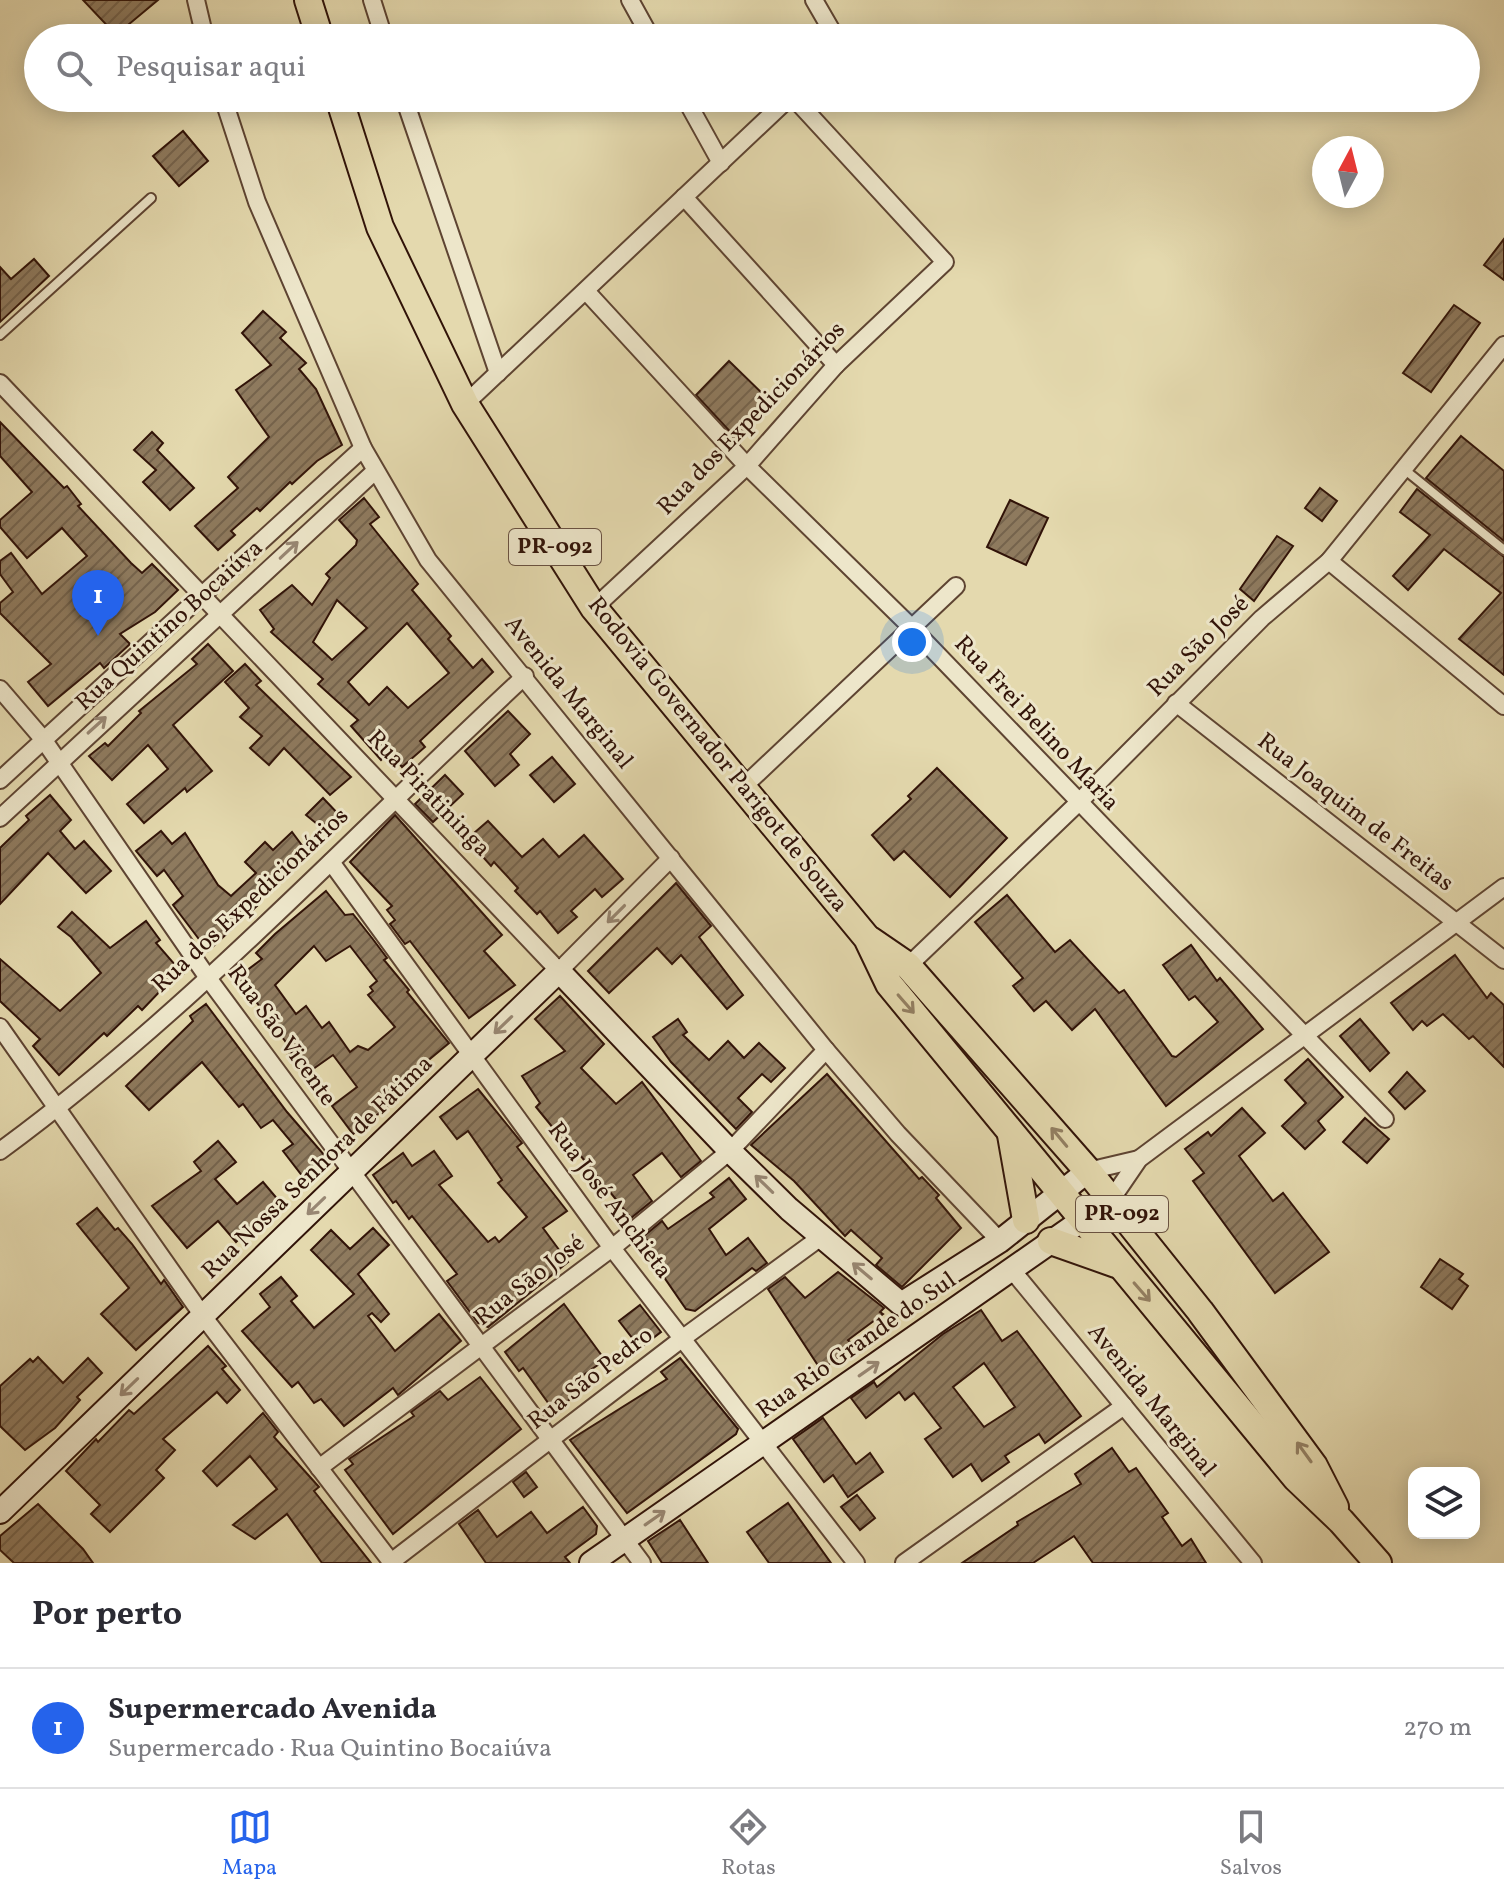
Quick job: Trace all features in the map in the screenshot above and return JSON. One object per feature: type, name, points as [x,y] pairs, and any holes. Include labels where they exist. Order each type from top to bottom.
[{"type":"main road","points":[[308,0],[316,24]]},
{"type":"main road","name":"Rodovia Governador Parigot de Souza","points":[[343,112],[380,227],[465,404],[594,608],[867,938],[889,984],[1011,1135],[1296,1478],[1341,1521],[1378,1563]]},
{"type":"main road","name":"Rodovia Governador Parigot de Souza","points":[[867,938],[908,966],[1088,1171],[1200,1311],[1305,1454],[1341,1521]]},
{"type":"main road","points":[[1011,1135],[1026,1220]]},
{"type":"main road","points":[[1051,1241],[1120,1266]]},
{"type":"street","points":[[196,0],[202,24]]},
{"type":"street","points":[[372,0],[380,24]]},
{"type":"street","points":[[630,0],[643,24]]},
{"type":"street","points":[[814,0],[828,24]]},
{"type":"street","name":"Avenida Marginal","points":[[228,112],[257,202],[363,448],[374,472],[428,560],[826,1050],[898,1134],[1000,1241]]},
{"type":"street","points":[[409,112],[498,373]]},
{"type":"street","points":[[693,112],[721,163]]},
{"type":"street","points":[[465,404],[777,112]]},
{"type":"street","name":"Rua dos Expedicionários","points":[[594,608],[747,466],[836,365],[945,262],[805,112]]},
{"type":"street","points":[[684,197],[836,365]]},
{"type":"street","name":"Rua Frei Belino Maria","points":[[586,291],[747,466],[911,627],[1077,804],[1385,1119]]},
{"type":"street","name":"Rua São José","points":[[908,966],[1077,804],[1262,618],[1329,561],[1504,345]]},
{"type":"street","name":"Rua Piratininga","points":[[0,383],[730,1151],[821,1237],[901,1304],[1000,1241]]},
{"type":"street","name":"Rua Quintino Bocaiúva","points":[[0,780],[363,448]]},
{"type":"street","name":"Rua Quintino Bocaiúva","points":[[0,818],[374,472]]},
{"type":"street","points":[[1329,561],[1504,706]]},
{"type":"street","points":[[741,789],[956,586]]},
{"type":"street","name":"Rua dos Expedicionários","points":[[0,1151],[58,1108],[208,978],[331,862],[394,797],[525,676]]},
{"type":"street","name":"Rua São Vicente","points":[[0,689],[43,739],[208,978],[642,1563]]},
{"type":"street","name":"Rua Joaquim de Freitas","points":[[1176,703],[1504,960]]},
{"type":"street","name":"Rua Nossa Senhora de Fátima","points":[[0,1512],[559,971],[671,858]]},
{"type":"street","name":"Rua José Anchieta","points":[[331,862],[612,1248],[856,1563]]},
{"type":"street","name":"Rua Rio Grande do Sul","points":[[591,1563],[1111,1200],[1139,1159],[1504,887]]},
{"type":"street","points":[[0,1027],[203,1316],[391,1562]]},
{"type":"street","name":"Rua São José","points":[[319,1468],[612,1248],[730,1151],[826,1050]]},
{"type":"street","name":"Rua Rio Grande do Sul","points":[[1088,1171],[1139,1159]]},
{"type":"street","points":[[1000,1241],[1088,1171]]},
{"type":"street","name":"Rua São Pedro","points":[[391,1562],[683,1338],[821,1237]]},
{"type":"street","name":"Avenida Marginal","points":[[1012,1270],[1253,1563]]},
{"type":"street","points":[[904,1563],[1124,1406]]},
{"type":"lane","points":[[0,335],[151,198]]},
{"type":"lane","points":[[1405,470],[1504,550]]},
{"type":"building","points":[[83,0],[158,0],[129,24],[106,24]]},
{"type":"building","points":[[183,131],[208,161],[179,186],[153,156]]},
{"type":"building","points":[[1504,239],[1504,280],[1484,265]]},
{"type":"building","points":[[34,259],[49,276],[0,322],[0,267],[11,279]]},
{"type":"building","points":[[1454,305],[1480,323],[1431,392],[1403,373]]},
{"type":"building","points":[[263,311],[286,332],[280,338],[306,363],[299,369],[316,389],[342,445],[317,461],[292,484],[290,482],[260,511],[257,508],[231,531],[235,535],[218,550],[195,526],[238,488],[228,477],[269,437],[236,390],[271,365],[242,333]]},
{"type":"building","points":[[729,361],[771,402],[736,438],[696,395]]},
{"type":"building","points":[[0,422],[64,488],[67,486],[81,504],[78,506],[131,563],[142,573],[152,564],[178,590],[155,612],[120,634],[130,644],[104,668],[100,663],[48,706],[28,682],[51,664],[0,613],[0,603],[13,592],[0,574],[0,561],[11,553],[42,594],[87,556],[62,528],[27,558],[0,527],[0,520],[32,492],[0,456]]},
{"type":"building","points":[[152,432],[163,443],[157,450],[194,488],[170,510],[143,482],[156,470],[134,450]]},
{"type":"building","points":[[1461,436],[1504,471],[1504,541],[1426,478]]},
{"type":"building","points":[[1320,488],[1337,501],[1322,521],[1305,508]]},
{"type":"building","points":[[1417,489],[1504,557],[1504,675],[1459,639],[1501,593],[1444,549],[1408,590],[1393,576],[1430,535],[1400,512]]},
{"type":"building","points":[[364,498],[379,517],[370,524],[418,584],[412,590],[451,636],[448,639],[473,668],[482,659],[493,672],[420,741],[425,747],[402,767],[389,752],[381,760],[351,726],[358,720],[318,684],[323,679],[271,632],[274,629],[260,610],[292,585],[312,605],[330,578],[326,574],[356,545],[357,540],[339,520]],"holes":[[[337,600],[367,628],[332,660],[313,642]],[[407,623],[449,673],[408,708],[387,687],[369,705],[348,682]]]},
{"type":"building","points":[[1010,500],[1048,518],[1026,565],[987,547]]},
{"type":"building","points":[[1277,536],[1293,546],[1254,601],[1240,589]]},
{"type":"building","points":[[208,644],[233,671],[173,725],[212,771],[187,792],[185,788],[144,823],[127,804],[168,769],[148,745],[112,780],[89,756],[105,743],[108,746],[141,713],[139,711],[197,664],[192,659]]},
{"type":"building","points":[[245,664],[261,681],[256,685],[351,777],[330,795],[284,748],[269,765],[250,748],[262,736],[240,717],[249,708],[225,682]]},
{"type":"building","points":[[508,711],[530,734],[510,754],[519,765],[495,786],[465,751]]},
{"type":"building","points":[[552,757],[575,784],[554,802],[530,775]]},
{"type":"building","points":[[937,768],[1007,838],[950,897],[904,851],[894,860],[872,835],[911,799],[908,796]]},
{"type":"building","points":[[445,775],[463,794],[433,822],[415,804]]},
{"type":"building","points":[[50,795],[71,820],[60,831],[75,849],[84,841],[111,871],[86,893],[48,853],[0,904],[0,848],[29,820],[26,816]]},
{"type":"building","points":[[323,798],[343,819],[328,833],[306,815]]},
{"type":"building","points":[[395,815],[502,935],[484,951],[515,985],[469,1018],[410,941],[405,944],[390,924],[395,920],[387,910],[392,906],[350,862]]},
{"type":"building","points":[[488,821],[522,857],[543,839],[559,857],[584,835],[623,879],[602,897],[595,889],[571,911],[577,917],[558,933],[540,911],[537,914],[515,891],[518,888],[494,862],[491,866],[467,839]]},
{"type":"building","points":[[161,831],[172,844],[185,833],[218,885],[231,896],[256,873],[245,862],[265,842],[273,850],[292,832],[309,855],[295,869],[290,864],[253,902],[257,906],[208,951],[173,905],[183,896],[164,870],[157,876],[136,851]]},
{"type":"building","points":[[676,883],[711,926],[699,937],[743,995],[727,1009],[681,955],[672,964],[657,948],[609,993],[588,971]]},
{"type":"building","points":[[326,891],[345,915],[353,914],[387,958],[384,960],[409,990],[407,992],[449,1043],[395,1088],[401,1096],[353,1134],[332,1106],[357,1087],[333,1055],[303,1076],[288,1055],[293,1052],[238,977],[262,959],[256,953]],"holes":[[[314,946],[326,961],[350,946],[377,981],[370,987],[373,991],[368,995],[395,1027],[368,1050],[358,1046],[350,1052],[329,1022],[322,1028],[306,1006],[296,1014],[275,985]]]},
{"type":"building","points":[[1007,895],[1055,952],[1070,940],[1119,993],[1124,990],[1172,1056],[1176,1057],[1218,1022],[1195,996],[1189,1000],[1163,965],[1191,945],[1217,981],[1220,978],[1263,1029],[1166,1106],[1095,1009],[1072,1030],[1046,1001],[1034,1011],[1013,986],[1023,978],[975,922]]},
{"type":"building","points":[[72,912],[110,948],[146,921],[160,940],[156,943],[183,974],[163,988],[142,1010],[138,1006],[107,1036],[104,1033],[59,1075],[33,1046],[40,1039],[0,1001],[0,959],[60,1011],[101,973],[71,937],[58,927]]},
{"type":"building","points":[[1455,955],[1487,998],[1491,993],[1504,1005],[1504,1067],[1473,1036],[1469,1039],[1443,1014],[1427,1026],[1422,1021],[1413,1030],[1391,1003]]},
{"type":"building","points":[[560,996],[604,1044],[581,1068],[616,1104],[642,1082],[701,1161],[681,1177],[662,1153],[633,1175],[652,1201],[631,1218],[580,1155],[575,1159],[556,1135],[536,1107],[540,1103],[522,1076],[565,1051],[535,1019]]},
{"type":"building","points":[[206,1004],[287,1112],[332,1164],[307,1182],[283,1151],[293,1144],[273,1120],[261,1128],[243,1104],[239,1107],[202,1062],[149,1110],[126,1086],[193,1021],[190,1016]]},
{"type":"building","points":[[678,1019],[687,1032],[683,1035],[709,1060],[728,1041],[744,1058],[759,1043],[785,1068],[771,1082],[762,1074],[738,1098],[752,1112],[736,1129],[671,1062],[653,1037]]},
{"type":"building","points":[[1360,1019],[1389,1053],[1370,1071],[1340,1036]]},
{"type":"building","points":[[1308,1059],[1343,1097],[1318,1121],[1325,1130],[1305,1149],[1282,1126],[1306,1103],[1285,1080]]},
{"type":"building","points":[[1407,1072],[1425,1091],[1405,1109],[1389,1092]]},
{"type":"building","points":[[827,1074],[919,1179],[922,1177],[939,1195],[936,1198],[961,1228],[902,1287],[876,1265],[882,1258],[851,1230],[845,1236],[794,1181],[751,1145]]},
{"type":"building","points":[[478,1089],[522,1143],[517,1147],[567,1211],[543,1228],[568,1262],[488,1327],[478,1323],[447,1281],[457,1274],[412,1216],[409,1219],[396,1201],[393,1203],[373,1175],[403,1153],[412,1166],[434,1151],[452,1176],[439,1185],[488,1242],[495,1237],[499,1242],[527,1217],[498,1183],[502,1180],[468,1131],[457,1139],[440,1117]]},
{"type":"building","points":[[1242,1108],[1265,1133],[1239,1156],[1273,1201],[1283,1193],[1329,1252],[1275,1293],[1193,1181],[1204,1173],[1185,1149],[1208,1132],[1211,1136]]},
{"type":"building","points":[[1365,1118],[1389,1139],[1367,1163],[1343,1142]]},
{"type":"building","points":[[218,1141],[236,1162],[215,1179],[237,1204],[263,1182],[279,1201],[236,1242],[218,1221],[187,1248],[152,1206],[201,1171],[194,1162]]},
{"type":"building","points":[[729,1178],[746,1199],[709,1229],[726,1255],[748,1238],[767,1263],[756,1271],[752,1268],[695,1311],[686,1309],[641,1244],[647,1240],[644,1236],[662,1221],[668,1229],[714,1197],[710,1193]]},
{"type":"building","points":[[97,1208],[115,1230],[118,1228],[132,1244],[161,1284],[164,1280],[183,1307],[136,1350],[101,1314],[129,1288],[77,1224]]},
{"type":"building","points":[[373,1228],[389,1245],[358,1274],[389,1314],[381,1322],[372,1313],[368,1316],[395,1351],[439,1314],[461,1341],[398,1395],[393,1388],[344,1426],[321,1399],[314,1403],[298,1382],[292,1387],[242,1331],[270,1307],[260,1294],[281,1277],[297,1296],[291,1301],[314,1328],[354,1294],[311,1250],[331,1230],[350,1249]]},
{"type":"building","points":[[1440,1259],[1463,1274],[1459,1279],[1468,1286],[1452,1309],[1421,1287]]},
{"type":"building","points":[[838,1272],[884,1308],[880,1312],[883,1314],[848,1340],[854,1346],[821,1370],[768,1289],[785,1277],[805,1298]]},
{"type":"building","points":[[564,1304],[605,1360],[569,1385],[576,1395],[554,1411],[523,1368],[519,1371],[505,1352]]},
{"type":"building","points":[[640,1305],[661,1332],[640,1348],[619,1321]]},
{"type":"building","points":[[981,1310],[1002,1341],[1017,1331],[1081,1416],[1045,1443],[1039,1434],[1005,1456],[1009,1462],[982,1481],[971,1464],[953,1477],[925,1439],[941,1428],[914,1393],[905,1400],[899,1392],[866,1418],[851,1398],[874,1382],[877,1387],[943,1334]],"holes":[[[984,1363],[1015,1407],[984,1427],[953,1387]]]},
{"type":"building","points":[[208,1346],[226,1366],[222,1369],[240,1390],[227,1403],[217,1392],[163,1439],[175,1450],[156,1470],[164,1478],[110,1532],[91,1514],[100,1505],[66,1471],[96,1439],[98,1442],[129,1410],[134,1414]]},
{"type":"building","points":[[38,1357],[63,1383],[88,1358],[102,1373],[77,1397],[80,1400],[55,1428],[25,1450],[0,1426],[0,1386],[30,1359],[33,1362]]},
{"type":"building","points":[[680,1358],[738,1429],[736,1434],[627,1513],[570,1440],[667,1379],[661,1372]]},
{"type":"building","points":[[480,1377],[521,1429],[393,1534],[345,1470],[353,1464],[349,1459],[414,1416],[411,1412],[440,1391],[448,1400]]},
{"type":"building","points":[[263,1413],[278,1432],[274,1437],[319,1487],[314,1491],[371,1563],[322,1563],[287,1514],[255,1539],[233,1525],[277,1489],[250,1456],[217,1486],[203,1471]]},
{"type":"building","points":[[823,1418],[856,1464],[870,1453],[883,1472],[848,1497],[833,1475],[824,1482],[793,1439]]},
{"type":"building","points":[[1112,1448],[1129,1472],[1136,1468],[1168,1513],[1162,1517],[1182,1546],[1191,1539],[1206,1563],[1093,1563],[1074,1536],[1033,1563],[962,1563],[1018,1525],[1017,1522],[1081,1484],[1075,1474]]},
{"type":"building","points":[[526,1472],[537,1487],[524,1497],[513,1482]]},
{"type":"building","points":[[857,1495],[875,1518],[860,1530],[841,1507]]},
{"type":"building","points":[[788,1503],[831,1563],[769,1563],[747,1532]]},
{"type":"building","points":[[38,1504],[93,1563],[14,1563],[0,1550],[0,1536]]},
{"type":"building","points":[[583,1507],[597,1526],[596,1534],[565,1557],[570,1563],[486,1563],[459,1524],[478,1510],[497,1537],[531,1512],[547,1533]]},
{"type":"building","points":[[680,1520],[708,1563],[662,1563],[648,1541]]},
{"type":"place","name":"Supermercado Avenida","points":[[98,636]]}]
